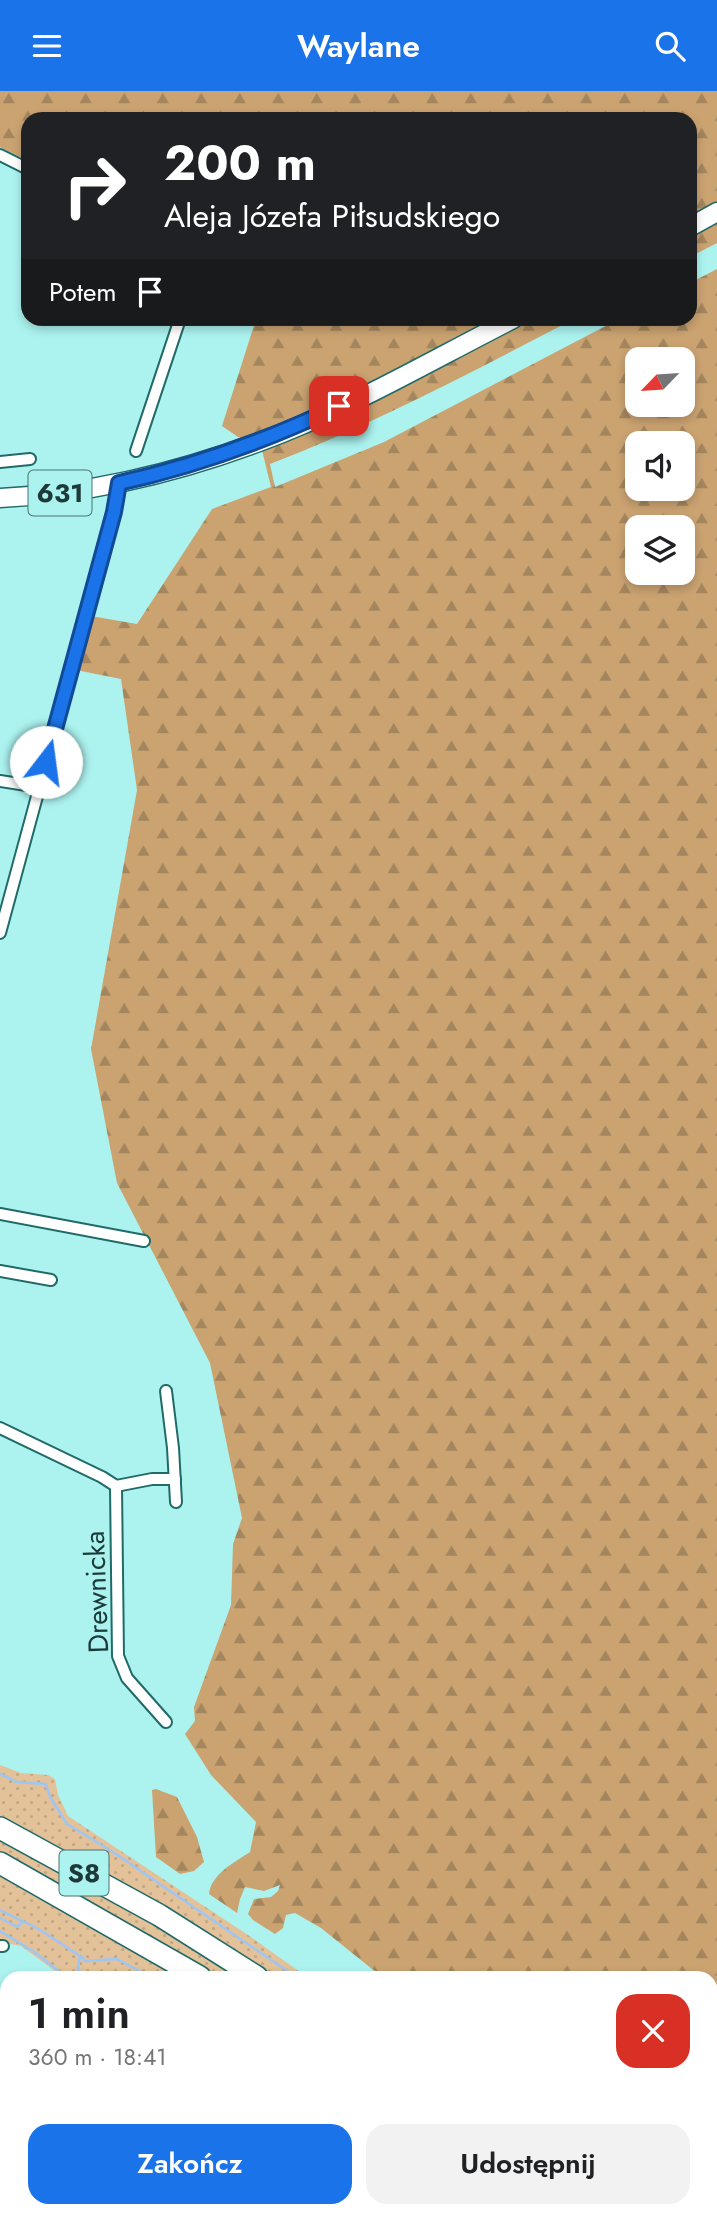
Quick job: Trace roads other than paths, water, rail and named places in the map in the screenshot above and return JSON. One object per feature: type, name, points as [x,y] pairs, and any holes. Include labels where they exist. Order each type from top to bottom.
[{"type":"highway","name":"S8","points":[[0,1828],[159,1915],[248,1971]]},
{"type":"highway","name":"S8","points":[[0,1863],[189,1971]]},
{"type":"main road","points":[[697,223],[717,212]]},
{"type":"main road","name":"631","points":[[0,498],[119,483],[189,466],[270,438],[359,397],[499,326]]},
{"type":"street","points":[[0,155],[21,166]]},
{"type":"street","points":[[136,451],[178,326]]},
{"type":"street","points":[[0,462],[30,460]]},
{"type":"street","points":[[0,933],[114,512],[119,483]]},
{"type":"street","points":[[0,781],[38,787]]},
{"type":"street","points":[[0,1214],[144,1241]]},
{"type":"street","points":[[0,1271],[51,1280]]},
{"type":"street","points":[[166,1391],[176,1502]]},
{"type":"street","points":[[0,1428],[116,1486],[152,1479],[174,1479]]},
{"type":"street","name":"Drewnicka","points":[[116,1486],[118,1656],[133,1686],[166,1722]]},
{"type":"waterway","points":[[0,1774],[17,1782],[46,1784],[50,1797],[67,1824],[113,1852],[287,1971]]},
{"type":"waterway","points":[[0,1910],[37,1928],[80,1956],[80,1971]]},
{"type":"waterway","points":[[0,1918],[18,1927],[22,1921]]},
{"type":"waterway","points":[[0,1931],[36,1953],[58,1971]]},
{"type":"waterway","points":[[81,1956],[85,1961],[117,1959],[140,1971]]}]
